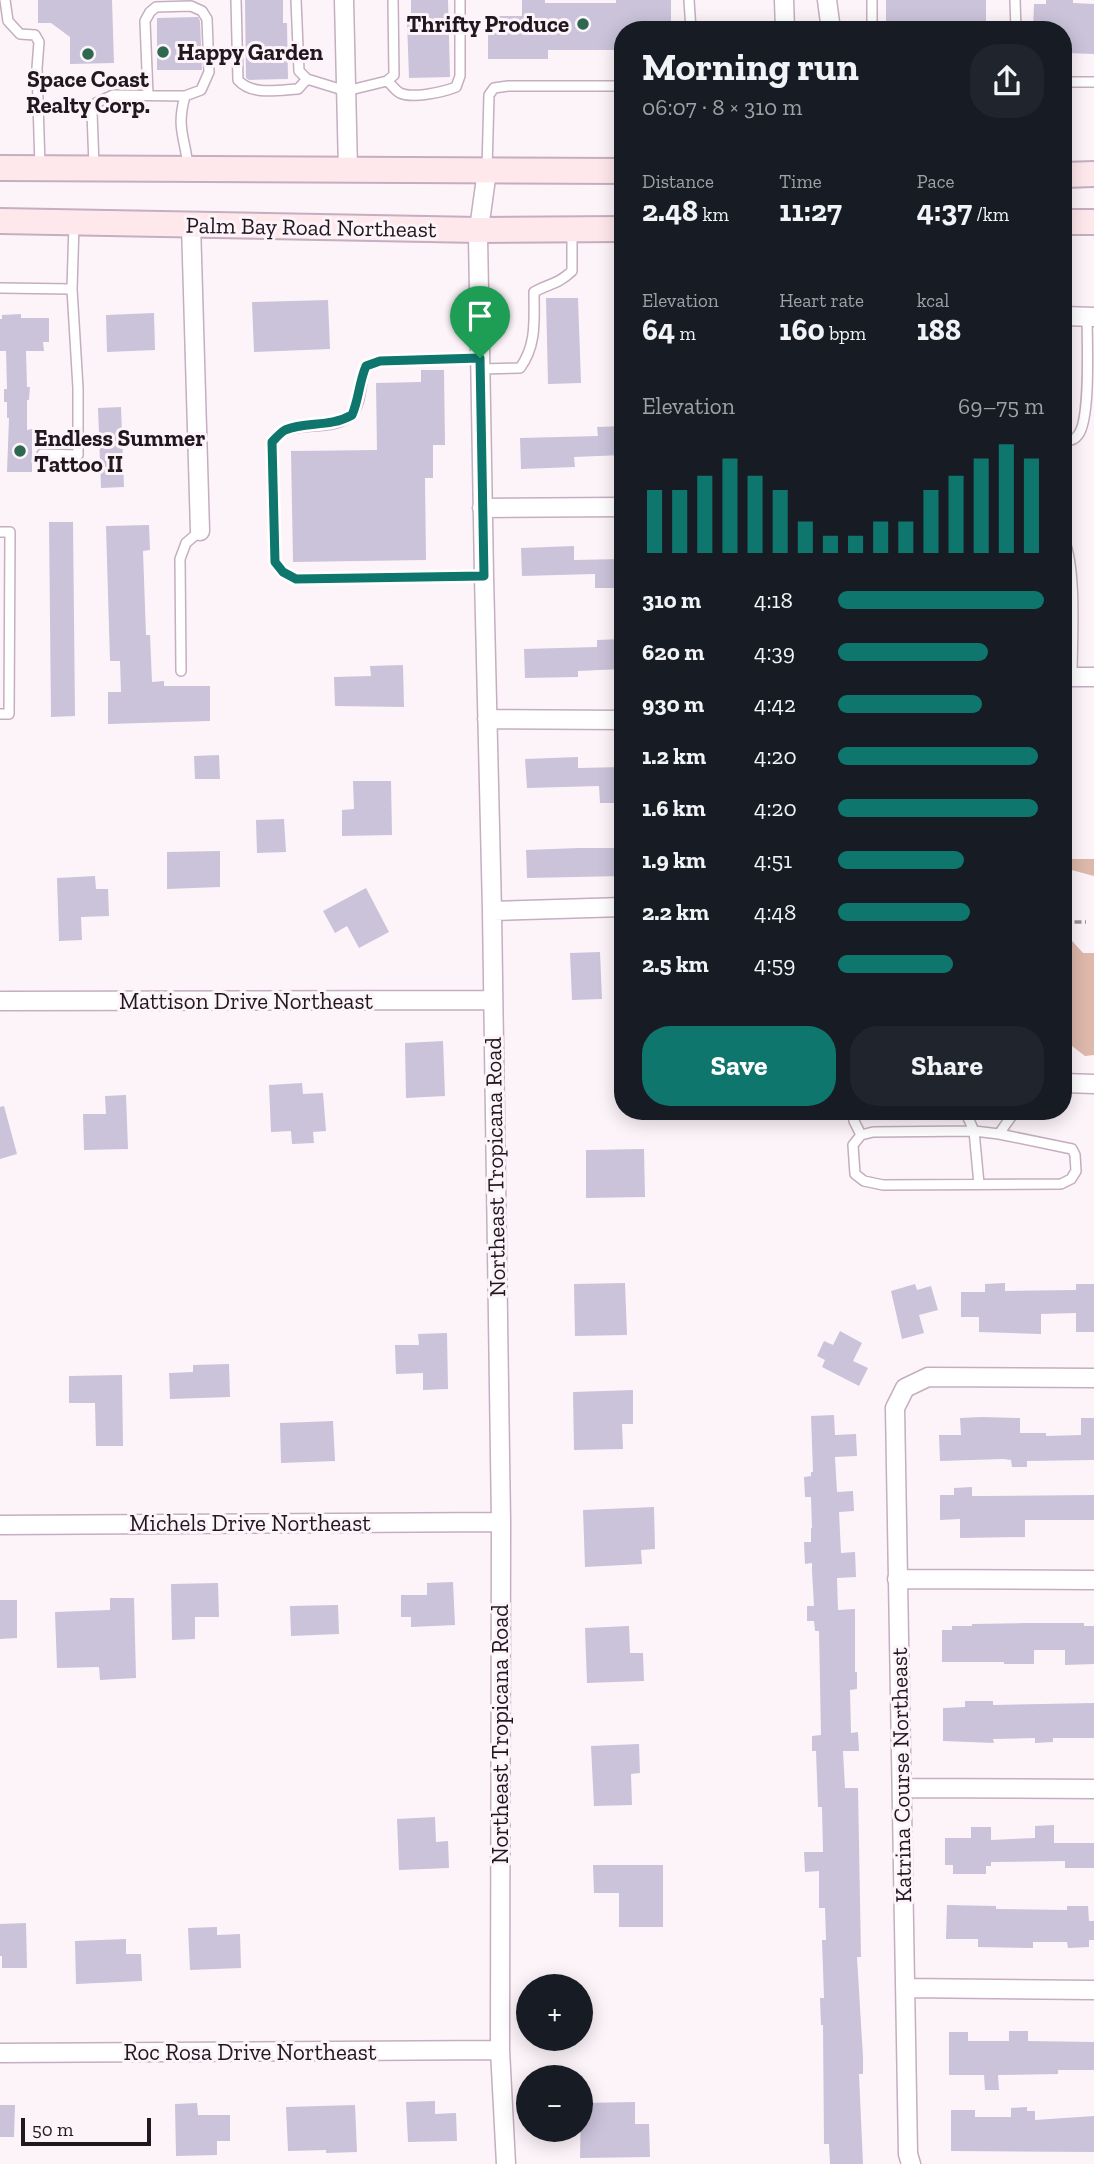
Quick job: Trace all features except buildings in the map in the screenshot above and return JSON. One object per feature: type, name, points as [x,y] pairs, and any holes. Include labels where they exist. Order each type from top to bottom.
[{"type":"main road","points":[[0,168],[614,171]]},
{"type":"main road","points":[[1072,175],[1094,174]]},
{"type":"main road","name":"Palm Bay Road Northeast","points":[[0,221],[479,230],[614,229]]},
{"type":"main road","points":[[1072,222],[1094,222]]},
{"type":"street","points":[[344,0],[348,170]]},
{"type":"street","points":[[784,0],[785,21]]},
{"type":"street","points":[[827,0],[830,21]]},
{"type":"street","name":"Northeast Tropicana Road","points":[[487,171],[479,230],[480,364],[492,911],[500,1521],[500,2050],[506,2164]]},
{"type":"street","points":[[191,224],[200,531]]},
{"type":"street","points":[[1072,316],[1090,316]]},
{"type":"street","points":[[482,508],[614,507]]},
{"type":"street","points":[[1072,677],[1094,677]]},
{"type":"street","points":[[487,719],[614,720]]},
{"type":"street","points":[[492,911],[614,907]]},
{"type":"street","name":"Mattison Drive Northeast","points":[[0,1001],[493,1000]]},
{"type":"street","points":[[1072,1083],[1094,1084]]},
{"type":"street","name":"Katrina Course Northeast","points":[[911,2164],[908,2154],[895,1408],[905,1388],[928,1377],[1094,1378]]},
{"type":"street","name":"Michels Drive Northeast","points":[[0,1525],[500,1521]]},
{"type":"street","points":[[897,1579],[1094,1580]]},
{"type":"street","points":[[902,1788],[1094,1789]]},
{"type":"street","points":[[906,1988],[1094,1990]]},
{"type":"street","name":"Roc Rosa Drive Northeast","points":[[0,2053],[500,2050]]},
{"type":"lane","points":[[5,0],[8,21],[20,34],[35,35],[39,41],[37,68],[40,168]]},
{"type":"lane","points":[[236,0],[238,80],[244,87],[252,90],[298,89],[307,79]]},
{"type":"lane","points":[[296,0],[299,71],[307,79],[346,91],[387,81],[394,75],[393,0]]},
{"type":"lane","points":[[387,81],[400,93],[442,93],[456,87],[460,76],[460,0]]},
{"type":"lane","points":[[688,0],[690,21]]},
{"type":"lane","points":[[872,0],[872,21]]},
{"type":"lane","points":[[1016,0],[1016,21]]},
{"type":"lane","points":[[94,168],[92,112],[96,103],[113,94],[148,95],[185,96],[201,90],[209,72],[208,19],[202,11],[191,6],[156,7],[150,12],[145,21],[148,95]]},
{"type":"lane","points":[[1072,82],[1094,82]]},
{"type":"lane","points":[[487,171],[489,95],[494,88],[614,86]]},
{"type":"lane","points":[[185,96],[180,114],[180,132],[188,169]]},
{"type":"lane","points":[[41,454],[78,455],[78,388],[72,289],[74,223]]},
{"type":"lane","points":[[484,576],[296,579],[283,572],[275,562],[272,442],[283,431],[301,426],[328,425],[352,415],[366,366],[380,361],[520,368],[534,340],[534,292],[560,282],[572,271],[572,229]]},
{"type":"lane","points":[[0,288],[72,289]]},
{"type":"lane","points":[[1072,440],[1080,434],[1086,414],[1090,316]]},
{"type":"lane","points":[[0,531],[10,532],[9,714],[0,714]]},
{"type":"lane","points":[[181,671],[180,559],[186,543],[200,531]]},
{"type":"lane","points":[[854,1120],[861,1135]]},
{"type":"lane","points":[[969,1120],[974,1131],[979,1184]]},
{"type":"lane","points":[[999,1134],[1008,1120]]},
{"type":"lane","points":[[974,1131],[1072,1149],[1076,1171],[1071,1180],[1061,1184],[883,1185],[864,1181],[855,1174],[853,1145],[861,1135],[873,1132],[974,1131]]},
{"type":"path","points":[[1072,922],[1086,922]]},
{"type":"shaded area","points":[[1072,859],[1094,859],[1094,876],[1072,870]]},
{"type":"shaded area","points":[[1072,941],[1083,953],[1094,953],[1094,1055],[1085,1056],[1072,1046]]},
{"type":"place","name":"Thrifty Produce","points":[[583,24]]},
{"type":"place","name":"Happy Garden","points":[[163,52]]},
{"type":"place","name":"Space Coast Realty Corp.","points":[[88,54]]},
{"type":"place","name":"Endless Summer Tattoo II","points":[[20,451]]},
{"type":"route","points":[[480,358],[484,576],[296,579],[283,572],[275,562],[272,442],[283,431],[301,426],[328,425],[352,415],[366,366],[380,361],[480,358]]}]
